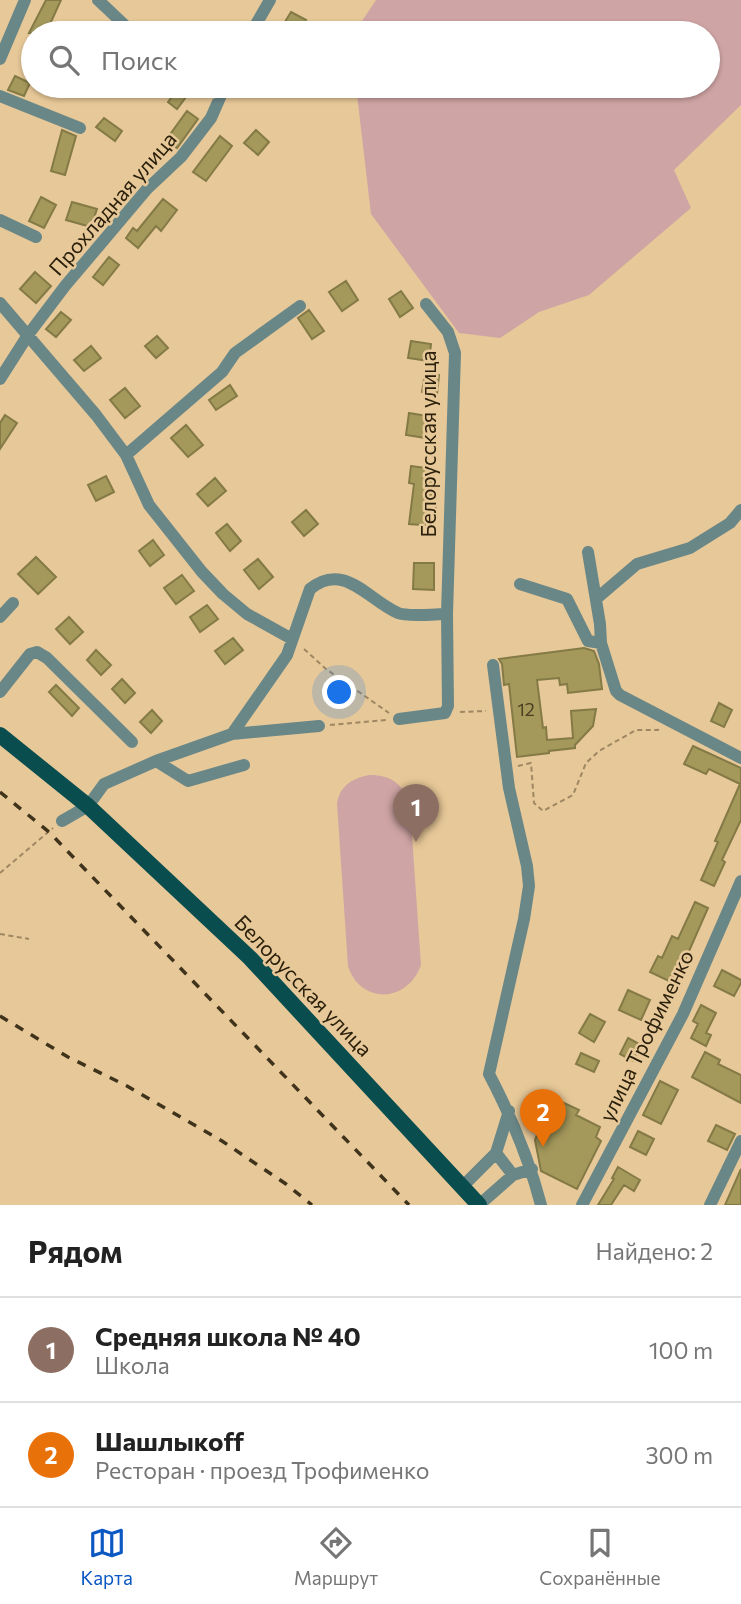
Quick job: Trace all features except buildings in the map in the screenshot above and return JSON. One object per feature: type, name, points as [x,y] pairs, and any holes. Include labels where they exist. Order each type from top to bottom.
[{"type":"main road","name":"Белорусская улица","points":[[0,735],[88,806],[250,958],[479,1205]]},
{"type":"street","points":[[0,59],[25,0]]},
{"type":"street","points":[[98,0],[120,21]]},
{"type":"street","points":[[258,21],[270,0]]},
{"type":"street","points":[[0,96],[80,128]]},
{"type":"street","name":"Прохладная улица","points":[[0,379],[28,335],[65,286],[147,189],[181,157],[211,118],[220,98]]},
{"type":"street","points":[[0,220],[36,237]]},
{"type":"street","points":[[0,303],[96,415],[126,455],[149,505],[202,572],[247,614],[292,639]]},
{"type":"street","name":"Белорусская улица","points":[[426,304],[448,332],[455,353],[447,614],[449,706],[445,713]]},
{"type":"street","points":[[126,455],[222,372],[236,353],[300,306]]},
{"type":"street","points":[[596,599],[637,564],[690,548],[730,523],[741,510]]},
{"type":"street","points":[[588,552],[601,643],[616,691],[741,758]]},
{"type":"street","points":[[232,734],[286,655],[310,589],[326,579],[351,583],[400,614],[447,614]]},
{"type":"street","points":[[520,584],[567,599],[587,641],[601,643]]},
{"type":"street","points":[[0,617],[13,603]]},
{"type":"street","points":[[0,692],[30,654],[37,652],[47,658],[132,742]]},
{"type":"street","points":[[493,664],[509,788],[527,866],[528,886],[524,919],[489,1074],[509,1111],[532,1169],[541,1205]]},
{"type":"street","points":[[399,719],[445,713]]},
{"type":"street","points":[[62,821],[88,806],[104,784],[156,761],[232,734],[319,726]]},
{"type":"street","points":[[156,761],[188,781],[244,765]]},
{"type":"street","name":"улица Трофименко","points":[[582,1205],[683,1014],[741,881]]},
{"type":"street","points":[[463,1187],[496,1153],[509,1111]]},
{"type":"street","points":[[710,1205],[741,1141]]},
{"type":"street","points":[[496,1153],[513,1175]]},
{"type":"street","points":[[479,1205],[513,1175],[532,1169]]},
{"type":"path","points":[[292,639],[326,669],[399,719]]},
{"type":"path","points":[[445,713],[499,710]]},
{"type":"path","points":[[507,768],[531,763],[534,803],[542,811],[573,795],[586,763],[599,751],[636,730],[658,730],[664,717]]},
{"type":"path","points":[[319,726],[399,719]]},
{"type":"path","points":[[0,873],[62,821]]},
{"type":"path","points":[[0,934],[29,939]]},
{"type":"shaded area","points":[[376,0],[741,0],[741,105],[674,170],[691,208],[589,295],[539,312],[500,338],[459,333],[371,214],[357,98],[720,98],[720,21],[362,21]]},
{"type":"shaded area","points":[[369,775],[396,782],[410,807],[421,965],[405,987],[384,994],[373,993],[362,987],[348,966],[337,804],[340,793],[347,784]]},
{"type":"railway","points":[[0,792],[49,832],[409,1205]]},
{"type":"railway","points":[[0,1016],[68,1057],[127,1086],[222,1141],[312,1205]]},
{"type":"place","name":"Средняя школа № 40","points":[[416,842]]},
{"type":"place","name":"Шашлыкоff","points":[[543,1147]]}]
